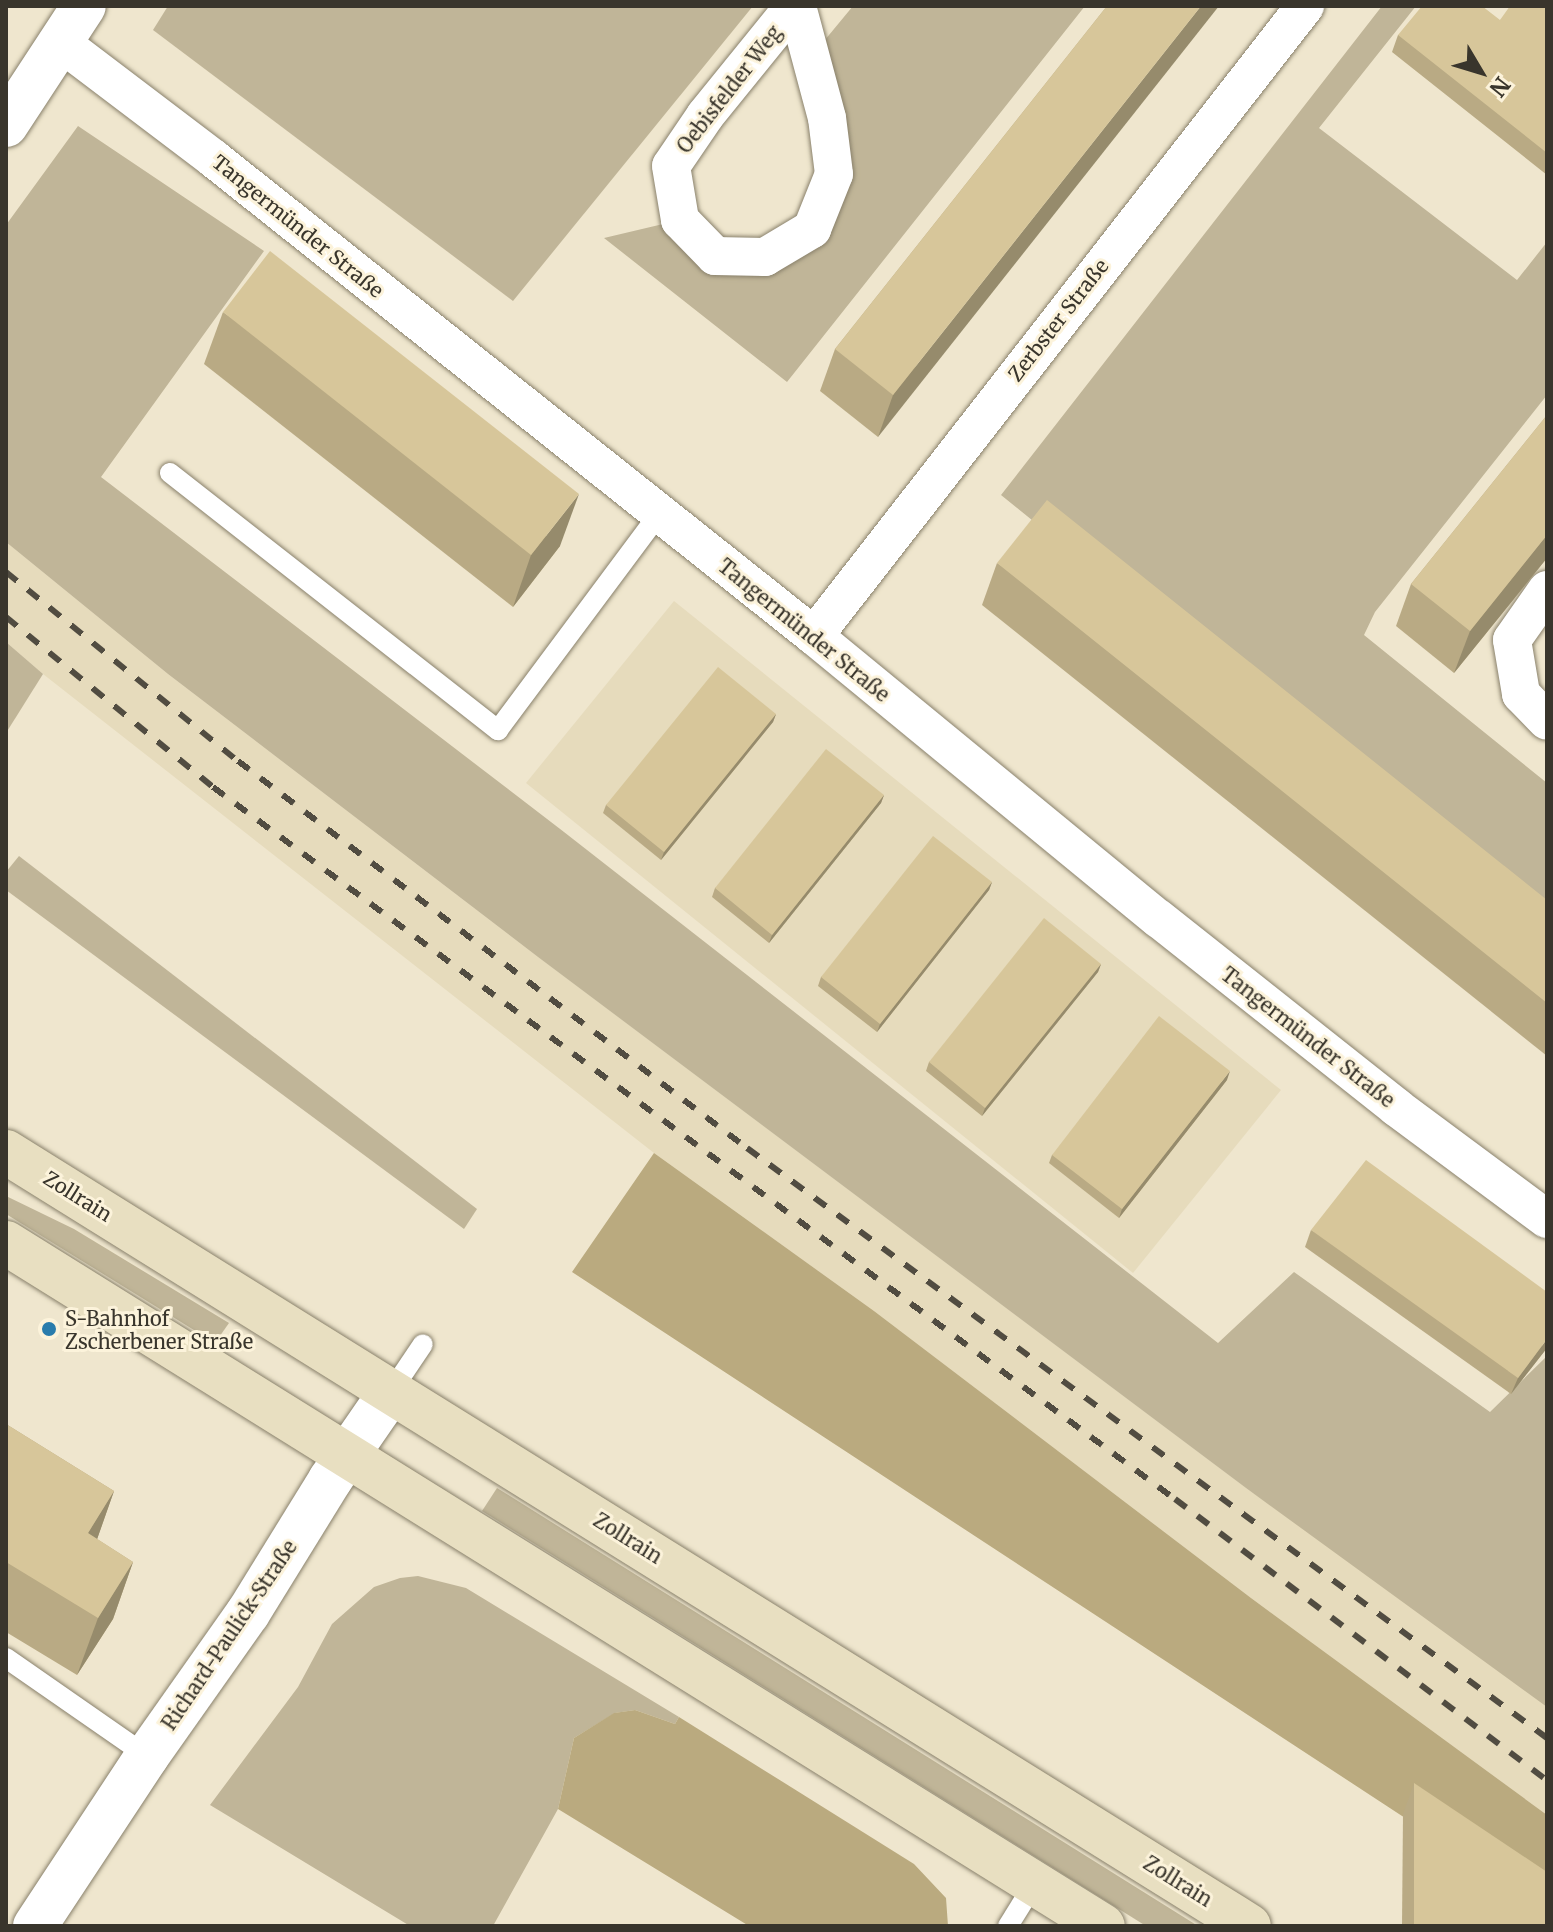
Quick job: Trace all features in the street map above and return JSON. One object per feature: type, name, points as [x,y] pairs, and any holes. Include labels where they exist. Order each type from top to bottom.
[{"type":"main road","name":"Zollrain","points":[[6,1152],[1249,1926]]},
{"type":"main road","points":[[6,1243],[1103,1926]]},
{"type":"street","points":[[6,125],[84,6]]},
{"type":"street","name":"Oebisfelder Weg","points":[[795,6],[827,118],[834,174],[812,229],[765,257],[715,256],[680,220],[671,166],[705,116],[795,6]]},
{"type":"street","name":"Zerbster Straße","points":[[814,636],[1305,6]]},
{"type":"street","name":"Tangermünder Straße","points":[[60,42],[214,159],[814,636],[1159,919],[1396,1107],[1547,1219]]},
{"type":"street","points":[[1547,590],[1512,640],[1521,694],[1547,721]]},
{"type":"street","name":"Richard-Paulick-Straße","points":[[35,1926],[147,1756],[248,1613],[392,1390]]},
{"type":"lane","points":[[170,473],[498,730],[659,514]]},
{"type":"lane","name":"Richard-Paulick-Straße","points":[[392,1390],[423,1344]]},
{"type":"lane","points":[[6,1658],[147,1756]]},
{"type":"lane","points":[[1008,1926],[1034,1884]]},
{"type":"shaded area","points":[[168,6],[753,6],[513,301],[153,30]]},
{"type":"shaded area","points":[[853,6],[1085,6],[787,382],[604,238],[680,220],[765,257],[834,174],[810,58]]},
{"type":"shaded area","points":[[1382,6],[1416,6],[1319,128],[1517,280],[1547,242],[1547,395],[1375,612],[1364,635],[1547,783],[1547,936],[1001,495]]},
{"type":"shaded area","points":[[78,126],[264,251],[101,477],[564,832],[1218,1343],[1294,1272],[1490,1412],[1547,1356],[1547,1707],[1246,1488],[538,957],[168,674],[6,542],[6,225]]},
{"type":"shaded area","points":[[6,542],[168,674],[538,957],[1246,1488],[1547,1700],[1547,1815],[1251,1598],[874,1311],[654,1153],[43,674],[6,642]]},
{"type":"shaded area","points":[[674,601],[1281,1090],[1133,1273],[526,783]]},
{"type":"shaded area","points":[[6,642],[43,674],[6,733]]},
{"type":"shaded area","points":[[19,856],[477,1209],[464,1229],[6,890],[6,872]]},
{"type":"shaded area","points":[[654,1153],[874,1311],[1251,1598],[1547,1815],[1547,1911],[572,1272]]},
{"type":"shaded area","points":[[6,1196],[74,1229],[229,1323],[215,1343],[6,1214]]},
{"type":"shaded area","points":[[497,1488],[1198,1926],[1146,1926],[482,1511]]},
{"type":"shaded area","points":[[418,1576],[466,1588],[679,1717],[675,1724],[635,1710],[615,1713],[574,1738],[558,1809],[493,1926],[410,1926],[210,1805],[298,1687],[332,1624],[374,1587],[400,1578]]},
{"type":"shaded area","points":[[635,1710],[675,1724],[679,1717],[914,1864],[946,1898],[948,1926],[749,1926],[558,1809],[574,1738],[614,1713]]},
{"type":"building","points":[[1107,6],[1201,6],[893,395],[835,349]]},
{"type":"building","points":[[1422,6],[1482,6],[1500,20],[1510,6],[1547,6],[1547,153],[1398,35]]},
{"type":"building","points":[[270,251],[579,494],[531,555],[223,312]]},
{"type":"building","points":[[1547,415],[1547,535],[1470,631],[1411,584]]},
{"type":"building","points":[[1047,500],[1547,900],[1547,1003],[997,563]]},
{"type":"building","points":[[718,667],[776,714],[664,852],[606,805]]},
{"type":"building","points":[[826,749],[884,795],[772,935],[715,888]]},
{"type":"building","points":[[933,836],[992,882],[880,1024],[821,977]]},
{"type":"building","points":[[1044,918],[1101,964],[985,1108],[929,1062]]},
{"type":"building","points":[[1159,1016],[1230,1071],[1122,1209],[1052,1155]]},
{"type":"building","points":[[1366,1160],[1547,1292],[1547,1339],[1518,1378],[1311,1230]]},
{"type":"building","points":[[6,1424],[114,1491],[88,1533],[133,1562],[98,1618],[6,1562]]},
{"type":"building","points":[[1414,1783],[1547,1872],[1547,1926],[1414,1926]]},
{"type":"railway","points":[[6,572],[238,761],[747,1148],[1547,1738]]},
{"type":"railway","points":[[6,617],[213,787],[1175,1499],[1547,1780]]},
{"type":"place","name":"S-Bahnhof Zscherbener Straße","points":[[49,1329]]}]
